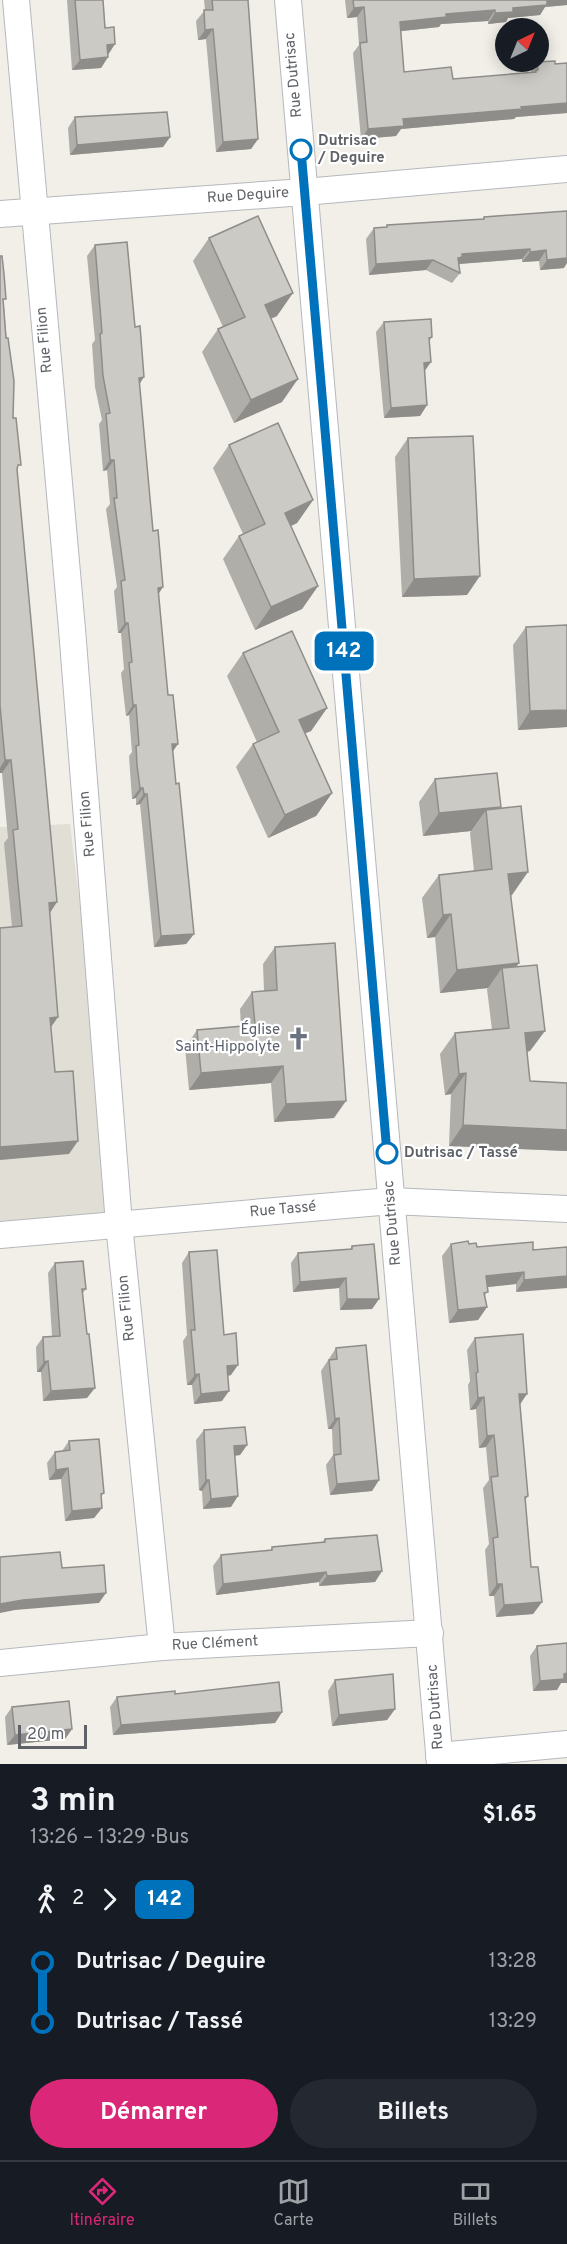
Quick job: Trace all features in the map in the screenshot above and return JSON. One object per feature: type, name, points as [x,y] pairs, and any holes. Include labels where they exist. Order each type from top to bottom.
[{"type":"street","name":"Rue Filion","points":[[16,0],[72,629],[119,1224],[162,1647]]},
{"type":"street","name":"Rue Dutrisac","points":[[288,0],[440,1760]]},
{"type":"street","name":"Rue Deguire","points":[[0,213],[304,192],[567,170]]},
{"type":"street","name":"Rue Tassé","points":[[0,1235],[391,1201],[567,1209]]},
{"type":"street","name":"Rue Clément","points":[[0,1663],[162,1647],[430,1633]]},
{"type":"street","points":[[440,1760],[567,1744]]},
{"type":"shaded area","points":[[70,824],[119,1224],[0,1235],[0,827]]},
{"type":"building","points":[[75,0],[103,0],[105,28],[114,27],[115,44],[107,45],[108,57],[80,60]]},
{"type":"building","points":[[212,0],[248,0],[258,139],[223,142],[213,29],[205,30],[204,10],[213,10]]},
{"type":"building","points":[[353,0],[547,0],[547,5],[513,8],[513,12],[495,13],[495,10],[446,14],[446,17],[400,22],[404,72],[451,67],[453,79],[549,72],[549,61],[555,61],[555,64],[567,63],[567,103],[403,119],[404,126],[368,129],[360,43],[367,42],[364,7],[354,8]]},
{"type":"building","points":[[167,112],[170,137],[77,145],[75,117]]},
{"type":"building","points":[[567,211],[567,258],[547,260],[546,250],[530,252],[530,249],[462,254],[462,257],[458,258],[460,273],[433,260],[376,264],[374,228],[387,227],[387,225]]},
{"type":"building","points":[[258,216],[293,293],[265,305],[298,379],[251,400],[218,329],[245,317],[209,238]]},
{"type":"building","points":[[127,242],[135,327],[140,326],[144,377],[139,378],[153,531],[158,530],[163,587],[158,588],[168,695],[173,695],[178,744],[172,744],[176,784],[179,783],[194,934],[161,936],[147,794],[144,794],[143,788],[140,788],[137,765],[136,746],[139,745],[136,705],[133,705],[129,663],[132,662],[121,581],[125,580],[114,498],[117,498],[114,460],[110,460],[106,414],[110,413],[103,376],[95,245]]},
{"type":"building","points":[[0,256],[2,256],[6,299],[3,299],[6,338],[8,338],[14,381],[13,418],[16,418],[21,465],[18,465],[17,469],[57,902],[49,903],[58,1017],[50,1018],[55,1072],[73,1071],[78,1141],[0,1147],[0,928],[22,926],[13,830],[18,829],[11,760],[5,760],[0,705]]},
{"type":"building","points":[[431,319],[432,337],[429,338],[431,362],[424,363],[427,405],[391,408],[384,322]]},
{"type":"building","points":[[278,423],[313,500],[285,513],[318,586],[271,607],[239,536],[265,524],[229,445]]},
{"type":"building","points":[[473,436],[480,576],[414,579],[408,438]]},
{"type":"building","points":[[567,625],[567,710],[530,711],[526,627]]},
{"type":"building","points":[[292,631],[327,708],[299,720],[332,793],[285,815],[253,744],[279,732],[243,653]]},
{"type":"building","points":[[497,773],[501,807],[439,813],[435,779]]},
{"type":"building","points":[[521,806],[528,872],[508,874],[519,963],[457,970],[451,914],[443,915],[439,875],[492,869],[486,810]]},
{"type":"building","points":[[335,943],[346,1101],[286,1104],[283,1066],[201,1073],[197,1030],[255,1025],[252,992],[277,990],[275,947]]},
{"type":"building","points":[[537,965],[545,1031],[525,1033],[530,1081],[567,1083],[567,1130],[463,1125],[466,1073],[459,1074],[455,1033],[509,1028],[502,968]]},
{"type":"building","points":[[468,1241],[469,1244],[476,1243],[477,1247],[533,1242],[533,1250],[567,1247],[567,1276],[524,1280],[524,1272],[486,1276],[488,1292],[484,1293],[487,1307],[458,1310],[451,1244]]},
{"type":"building","points":[[374,1244],[379,1299],[347,1299],[346,1278],[300,1282],[298,1253],[352,1249],[352,1246]]},
{"type":"building","points":[[217,1250],[224,1335],[236,1333],[238,1365],[227,1366],[229,1391],[201,1394],[199,1374],[195,1375],[191,1330],[195,1330],[189,1252]]},
{"type":"building","points":[[83,1261],[86,1289],[82,1289],[95,1388],[51,1391],[48,1361],[44,1362],[43,1337],[60,1336],[55,1263]]},
{"type":"building","points":[[523,1334],[527,1394],[519,1394],[528,1496],[525,1497],[531,1567],[538,1567],[542,1602],[504,1605],[502,1584],[497,1584],[493,1538],[498,1537],[491,1477],[498,1476],[494,1435],[487,1436],[484,1397],[478,1398],[475,1338]]},
{"type":"building","points":[[366,1345],[379,1480],[337,1484],[334,1455],[341,1454],[339,1418],[335,1419],[329,1360],[337,1359],[336,1348]]},
{"type":"building","points":[[245,1427],[247,1445],[234,1446],[238,1496],[211,1499],[209,1480],[206,1480],[204,1430]]},
{"type":"building","points":[[99,1439],[104,1493],[101,1494],[102,1508],[72,1511],[68,1468],[56,1470],[55,1452],[70,1450],[69,1441]]},
{"type":"building","points":[[377,1535],[382,1571],[327,1576],[326,1572],[223,1584],[221,1555],[325,1542],[325,1539]]},
{"type":"building","points":[[60,1552],[62,1568],[104,1565],[106,1593],[0,1604],[0,1557]]},
{"type":"building","points":[[567,1643],[567,1673],[564,1674],[564,1679],[540,1681],[537,1646]]},
{"type":"building","points":[[393,1674],[395,1709],[339,1715],[335,1680]]},
{"type":"building","points":[[279,1682],[282,1712],[121,1725],[117,1697],[175,1691],[175,1694]]},
{"type":"building","points":[[69,1701],[72,1729],[15,1735],[12,1707]]},
{"type":"bus line","name":"142","points":[[301,150],[387,1153]]},
{"type":"place","name":"Dutrisac / Deguire","points":[[301,150]]},
{"type":"place","name":"Église Saint-Hippolyte","points":[[298,1039]]},
{"type":"place","name":"Dutrisac / Tassé","points":[[387,1153]]}]
